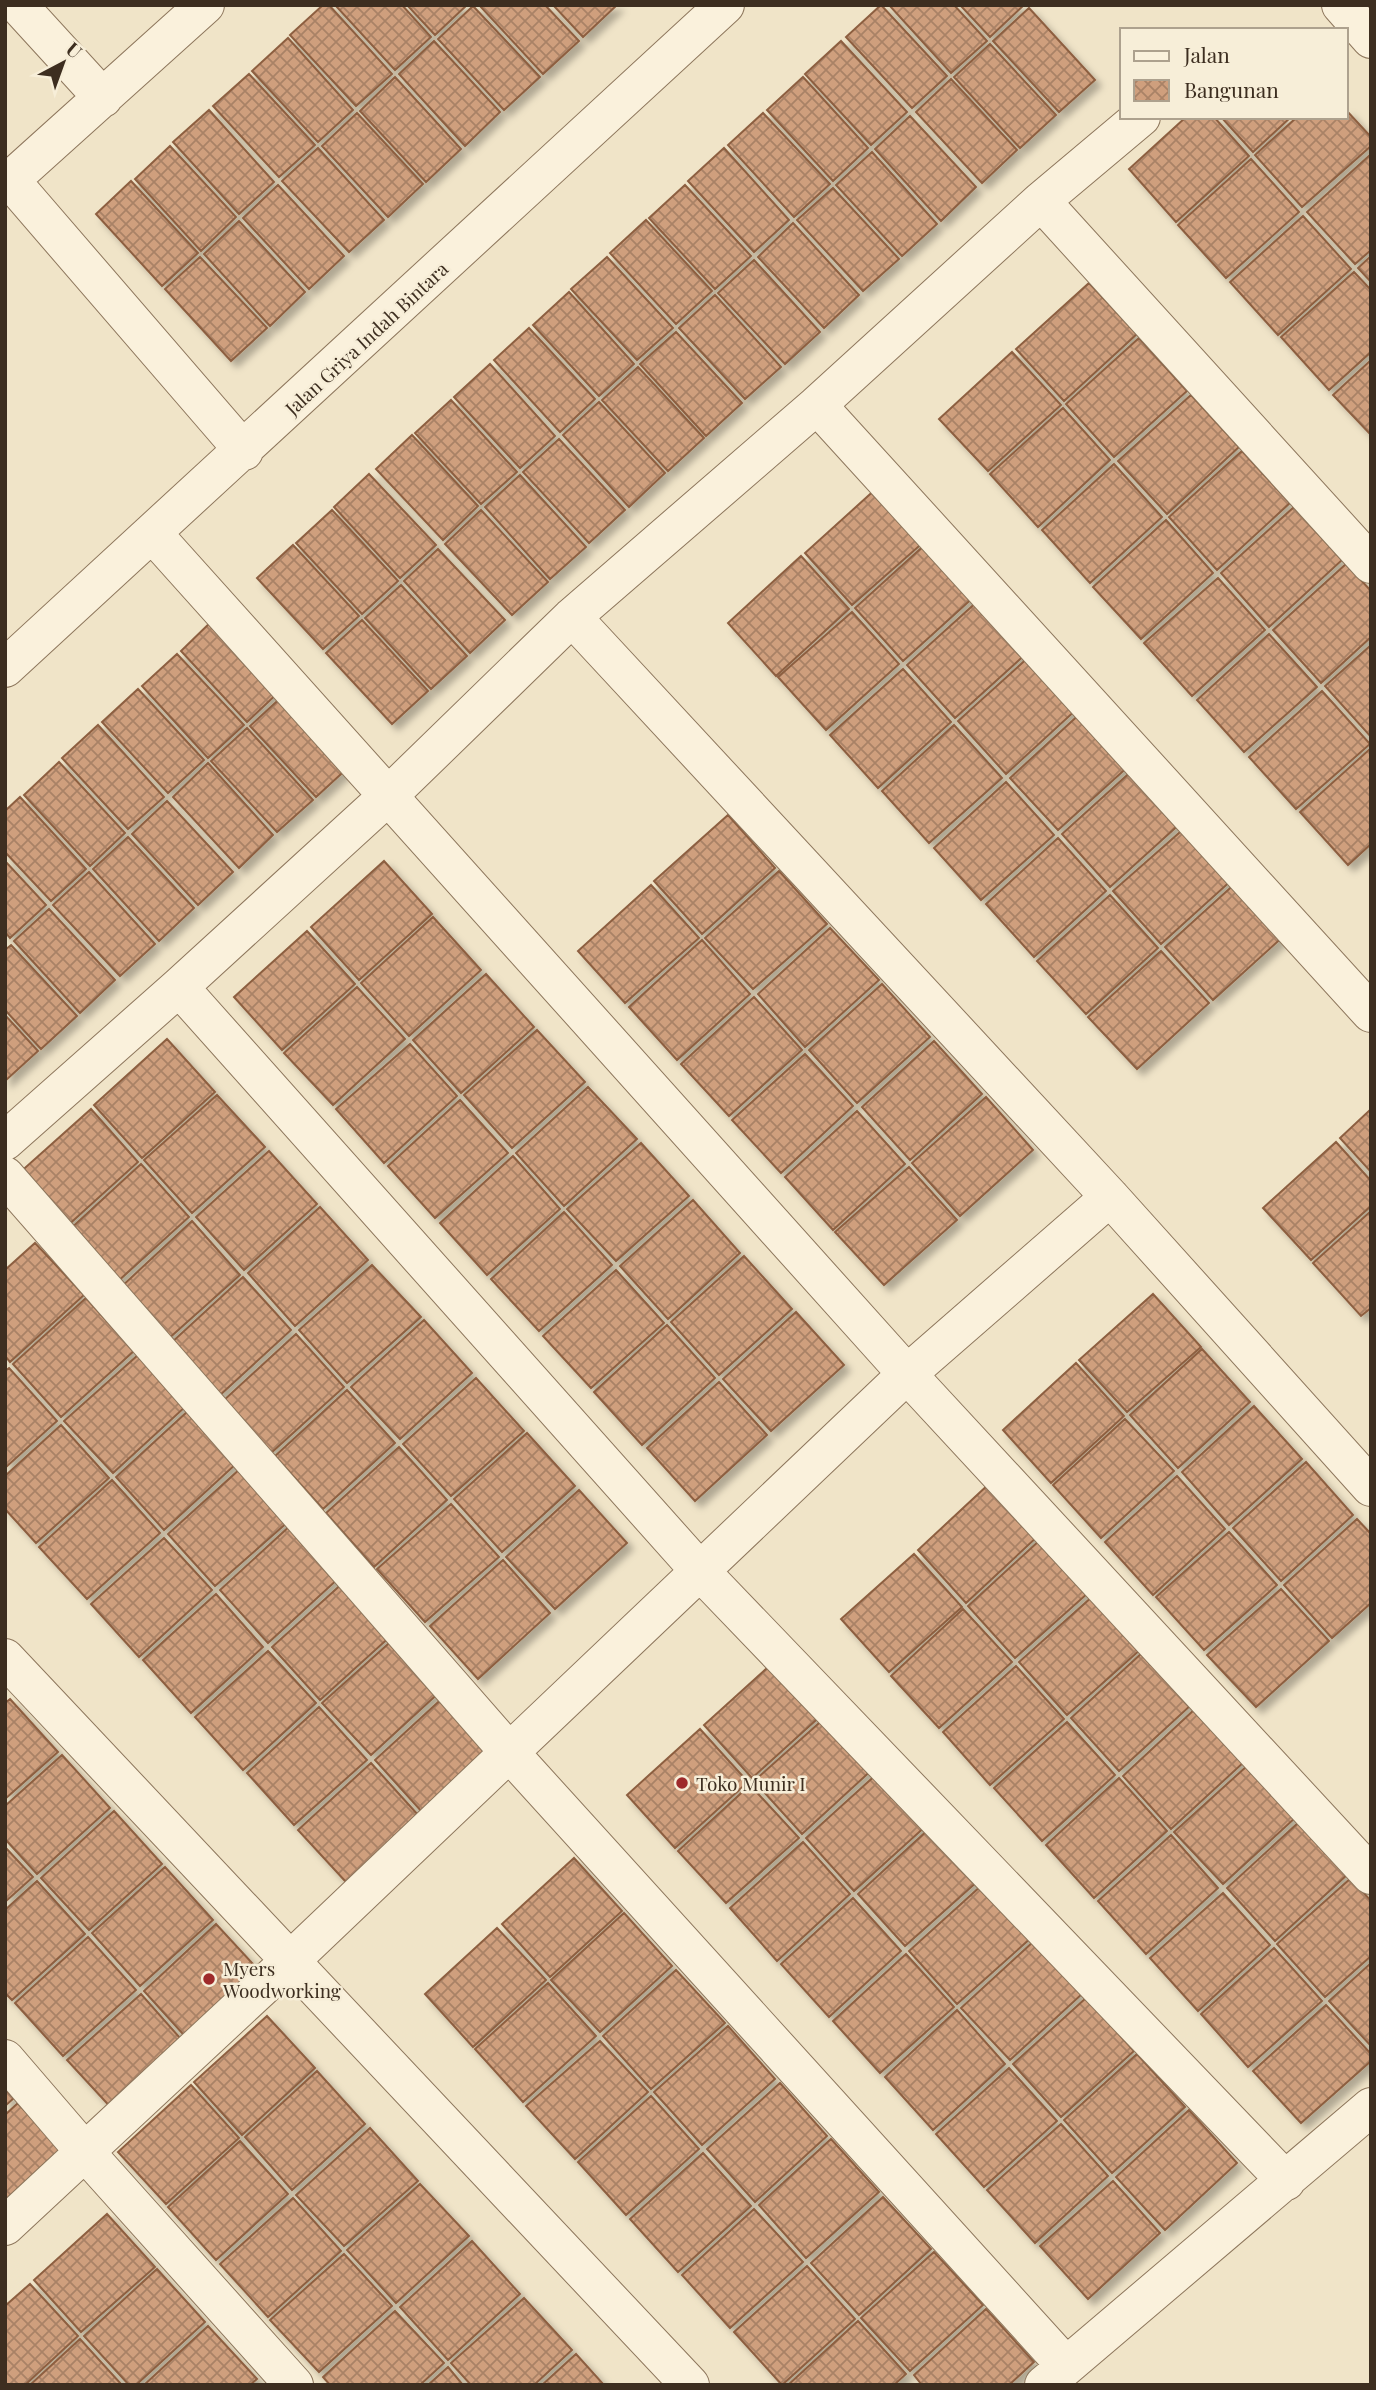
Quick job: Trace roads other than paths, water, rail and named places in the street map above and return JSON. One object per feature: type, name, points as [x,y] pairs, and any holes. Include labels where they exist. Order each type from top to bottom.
[{"type":"street","points":[[18,5],[103,98]]},
{"type":"street","points":[[205,5],[8,183],[244,451]]},
{"type":"street","name":"Jalan Griya Indah Bintara","points":[[5,668],[244,451],[725,5]]},
{"type":"street","points":[[1340,5],[1371,39]]},
{"type":"street","points":[[5,1141],[388,796],[572,617],[817,405],[1041,201],[1138,119]]},
{"type":"street","points":[[1041,201],[1371,564]]},
{"type":"street","points":[[817,405],[1371,1013]]},
{"type":"street","points":[[153,534],[906,1374],[1371,1875]]},
{"type":"street","points":[[572,617],[1110,1197],[1371,1487]]},
{"type":"street","points":[[179,987],[699,1571],[1286,2181]]},
{"type":"street","points":[[5,1176],[1055,2375],[1371,2107]]},
{"type":"street","points":[[5,2225],[291,1960],[906,1374],[1110,1197]]},
{"type":"street","points":[[5,1657],[690,2385]]},
{"type":"street","points":[[5,2059],[294,2385]]},
{"type":"place","name":"Toko Munir I","points":[[682,1783]]},
{"type":"place","name":"Myers Woodworking","points":[[209,1979]]}]
